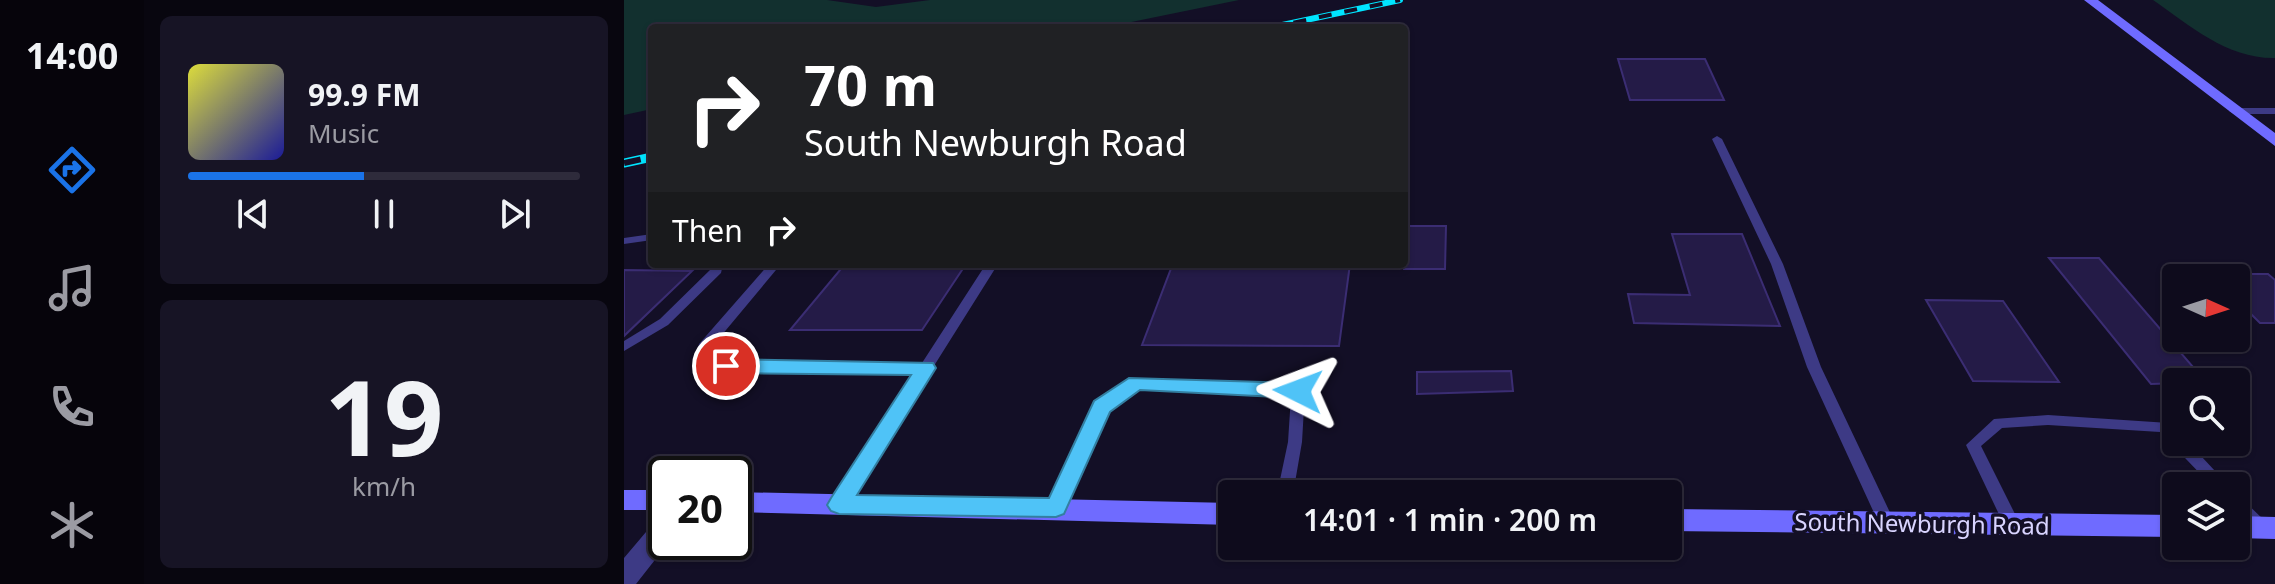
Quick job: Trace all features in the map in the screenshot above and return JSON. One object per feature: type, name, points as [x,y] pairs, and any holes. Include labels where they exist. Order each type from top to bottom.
[{"type":"main road","points":[[2090,0],[2275,141]]},
{"type":"main road","points":[[624,500],[648,500]]},
{"type":"main road","points":[[752,503],[1056,507],[1218,513]]},
{"type":"main road","name":"South Newburgh Road","points":[[1682,520],[2162,526]]},
{"type":"street","points":[[624,578],[648,549]]},
{"type":"lane","points":[[2234,111],[2275,111]]},
{"type":"lane","points":[[1717,139],[1777,264],[1814,367],[1887,523]]},
{"type":"lane","points":[[624,241],[648,238]]},
{"type":"lane","points":[[624,347],[664,322],[717,268]]},
{"type":"lane","points":[[772,268],[704,347],[706,363],[726,366],[926,368]]},
{"type":"lane","points":[[839,505],[989,268]]},
{"type":"lane","points":[[1056,507],[1101,407],[1136,383],[1298,391],[1295,442],[1288,480]]},
{"type":"lane","points":[[2012,524],[1973,445],[1999,423],[2048,420],[2162,427]]},
{"type":"lane","points":[[2192,456],[2207,472]]},
{"type":"green space","points":[[624,0],[827,0],[876,7],[930,0],[1239,0],[1122,24],[648,24],[648,110],[624,115]]},
{"type":"green space","points":[[2153,0],[2275,0],[2275,58],[2258,57],[2226,47],[2195,30]]},
{"type":"building","points":[[1618,59],[1705,59],[1724,100],[1630,100]]},
{"type":"building","points":[[1408,226],[1446,226],[1445,269],[1404,269],[1408,268]]},
{"type":"building","points":[[1672,234],[1742,234],[1780,326],[1634,323],[1628,294],[1690,295]]},
{"type":"building","points":[[2049,258],[2099,258],[2162,331],[2162,352],[2180,352],[2194,368],[2162,368],[2162,384],[2151,384]]},
{"type":"building","points":[[842,268],[963,268],[922,330],[790,330]]},
{"type":"building","points":[[1171,268],[1349,268],[1339,346],[1142,345]]},
{"type":"building","points":[[624,270],[692,271],[624,336]]},
{"type":"building","points":[[2250,274],[2268,274],[2275,280],[2275,323],[2260,323],[2250,313]]},
{"type":"building","points":[[1926,300],[2003,301],[2059,382],[1973,381]]},
{"type":"building","points":[[1511,371],[1513,391],[1417,394],[1417,372]]},
{"type":"railway","points":[[1287,24],[1400,0]]},
{"type":"railway","points":[[624,163],[648,158]]},
{"type":"route","points":[[726,366],[926,368],[839,505],[1056,507],[1101,407],[1136,383],[1298,391]]}]
